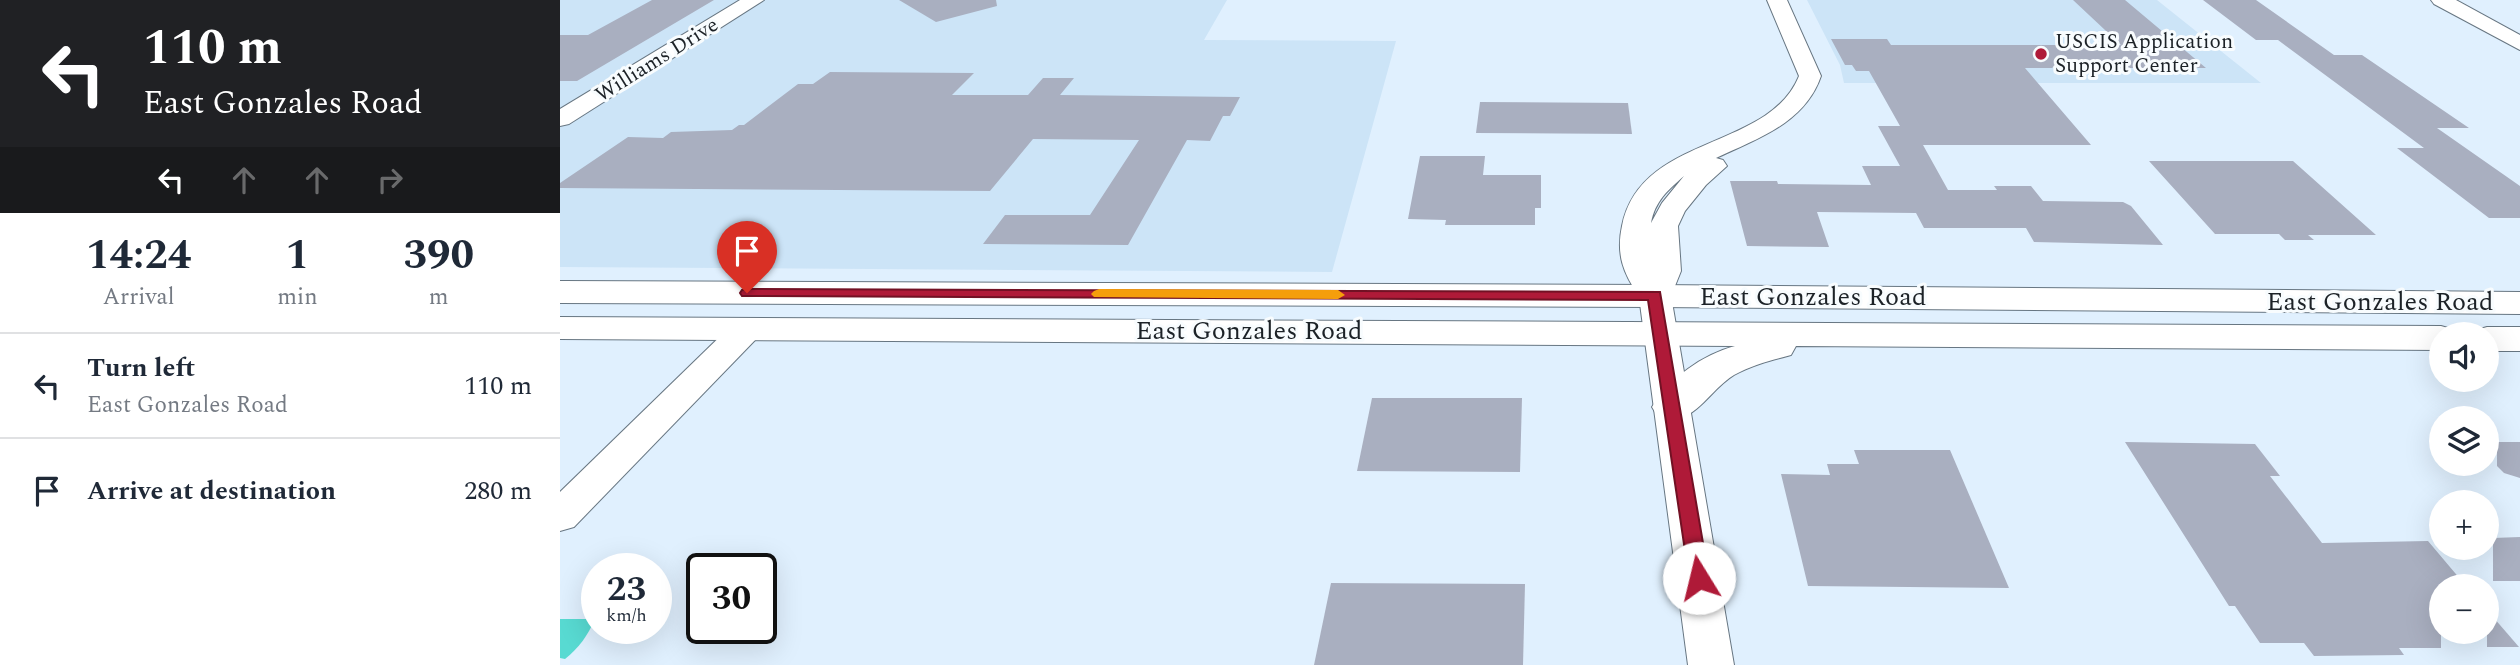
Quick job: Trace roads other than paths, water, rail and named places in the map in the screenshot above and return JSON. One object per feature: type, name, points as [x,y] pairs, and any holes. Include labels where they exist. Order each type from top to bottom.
[{"type":"main road","name":"East Gonzales Road","points":[[560,292],[1658,314],[1828,334],[2429,338]]},
{"type":"main road","name":"East Gonzales Road","points":[[560,328],[747,329],[2520,303]]},
{"type":"main road","points":[[1673,407],[1705,374],[1724,362],[1828,334]]},
{"type":"main road","name":"East Gonzales Road","points":[[2499,338],[2520,339]]},
{"type":"street","name":"Williams Drive","points":[[560,119],[754,0]]},
{"type":"street","points":[[1712,665],[1658,314],[1635,269],[1634,233],[1641,204],[1654,188],[1693,159],[1770,122],[1788,110],[1805,89],[1810,76],[1777,0]]},
{"type":"street","points":[[1658,314],[1666,271],[1664,226],[1683,194],[1696,179],[1712,167],[1791,130],[1810,117],[1822,102],[1830,76],[1826,61],[1796,0]]},
{"type":"street","points":[[2441,0],[2520,44]]},
{"type":"street","points":[[560,99],[592,99]]},
{"type":"street","points":[[560,516],[747,329]]},
{"type":"place","name":"USCIS Application Support Center","points":[[2041,54]]}]
